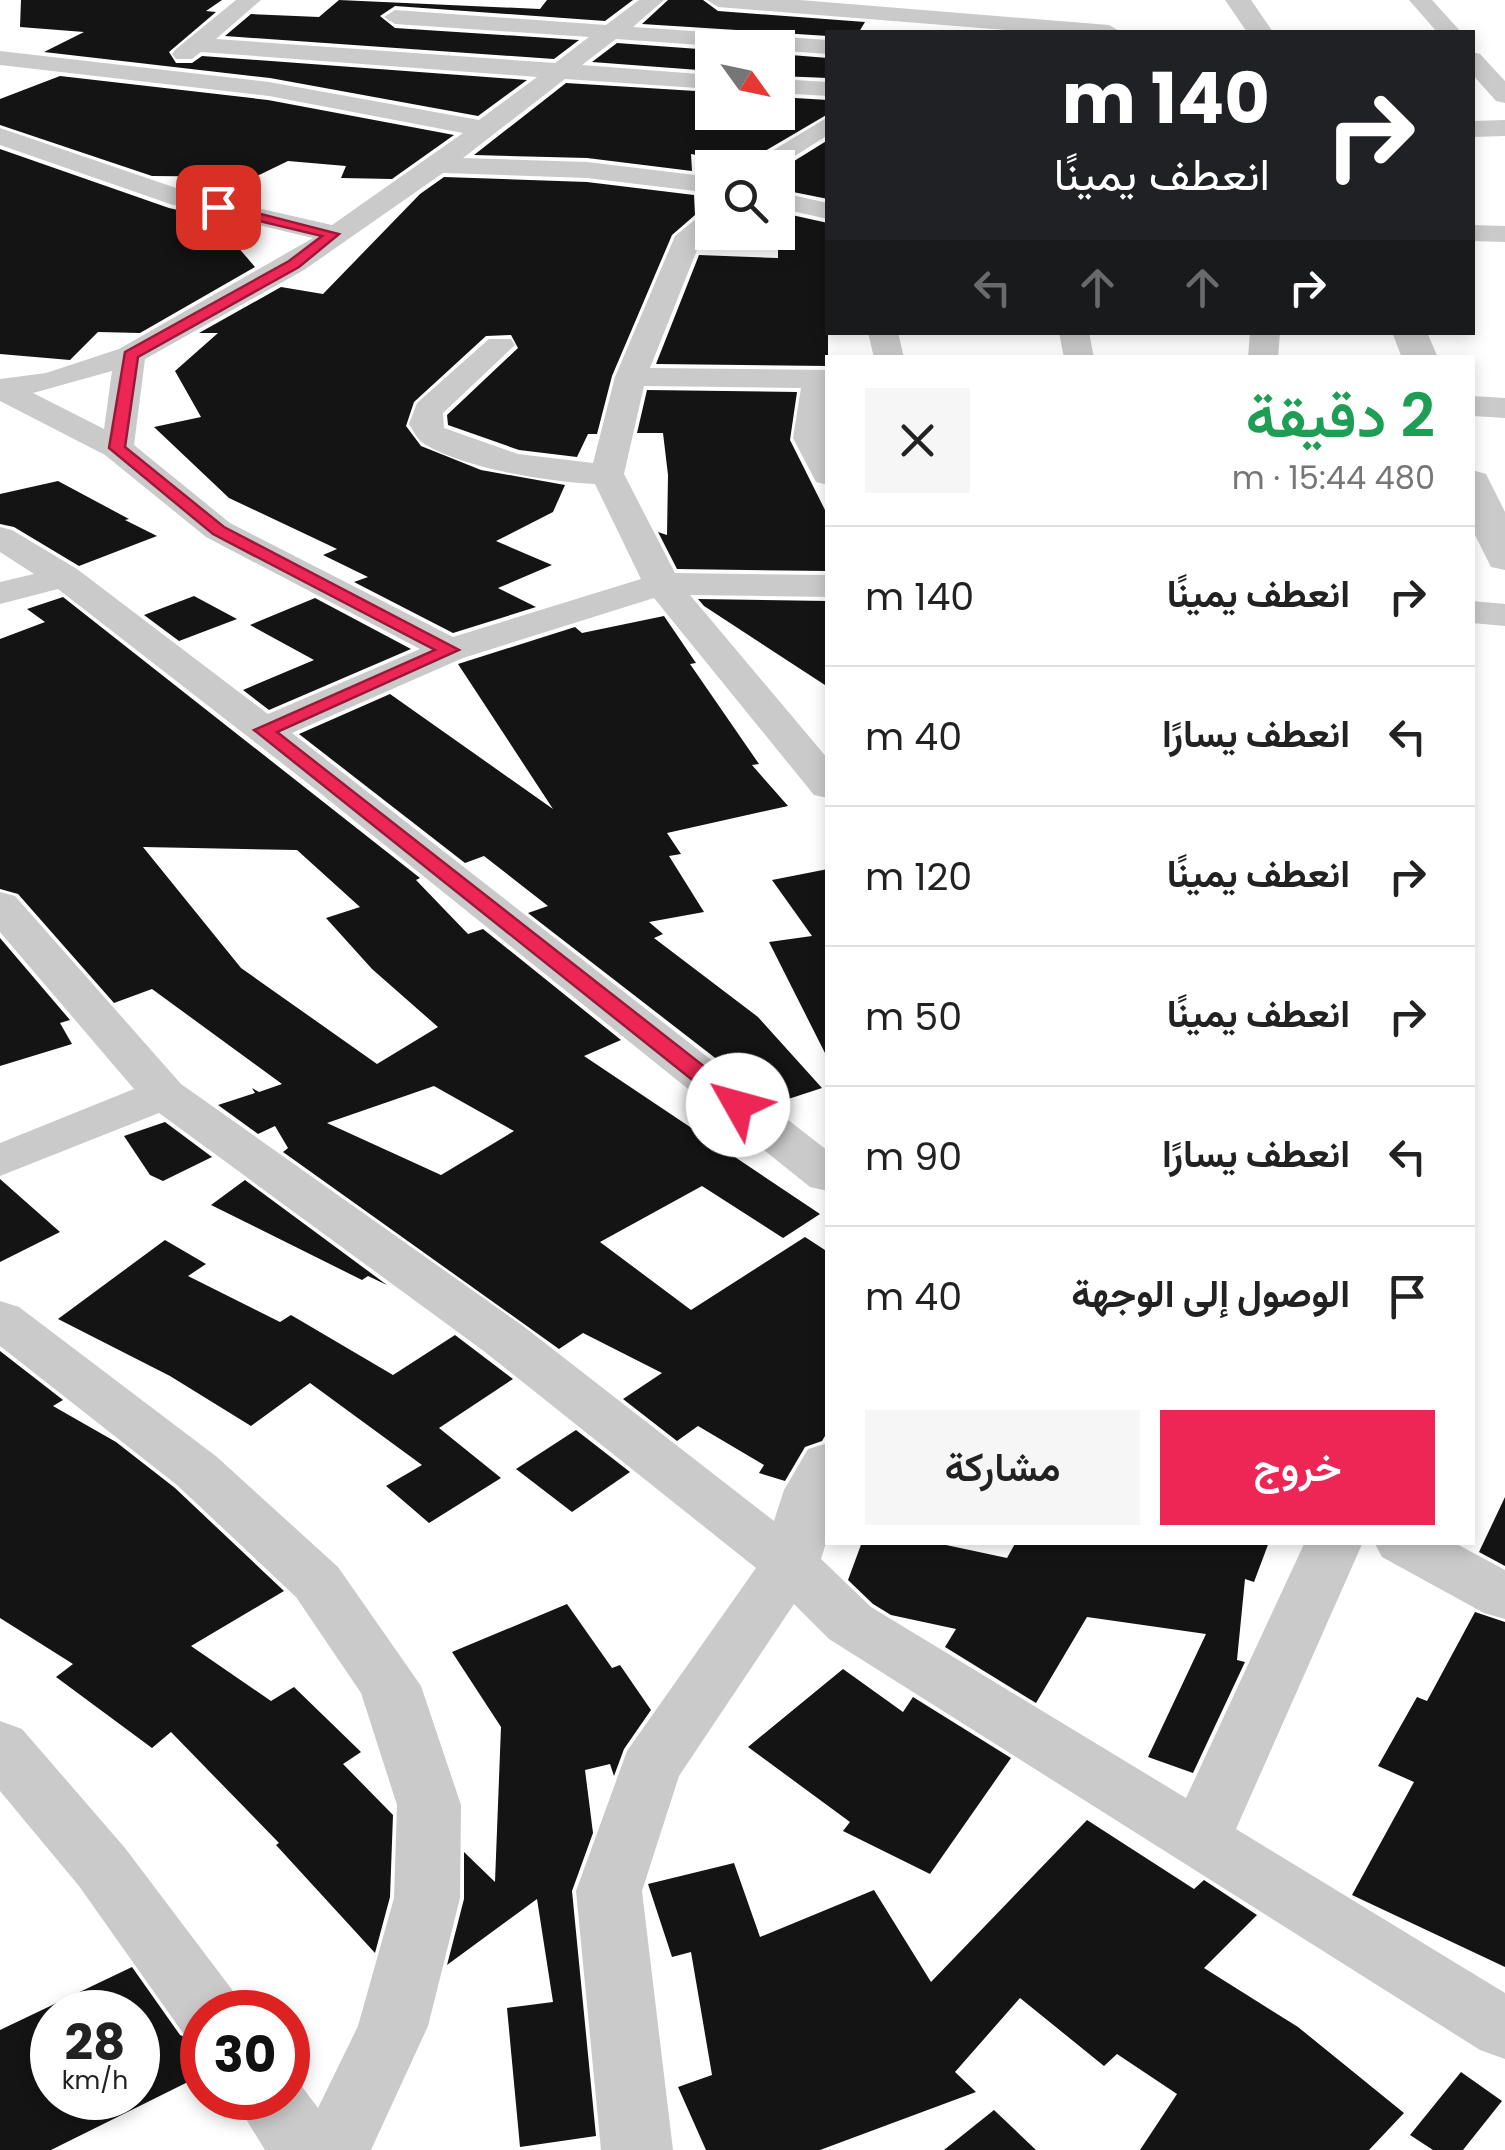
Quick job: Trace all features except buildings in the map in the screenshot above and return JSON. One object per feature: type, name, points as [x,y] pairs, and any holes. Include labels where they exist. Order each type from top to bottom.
[{"type":"street","points":[[153,76],[197,46],[250,0]]},
{"type":"street","points":[[0,388],[50,382],[130,355],[294,264],[486,129],[653,0]]},
{"type":"street","points":[[718,0],[1061,30]]},
{"type":"street","points":[[1238,0],[1259,30]]},
{"type":"street","points":[[1420,0],[1447,30]]},
{"type":"street","points":[[396,17],[825,47]]},
{"type":"street","points":[[0,36],[47,39]]},
{"type":"street","points":[[165,46],[695,81]]},
{"type":"street","points":[[0,58],[269,89],[486,129]]},
{"type":"street","points":[[1475,62],[1505,96]]},
{"type":"street","points":[[795,87],[825,89]]},
{"type":"street","points":[[786,150],[825,126]]},
{"type":"street","points":[[1475,128],[1505,128]]},
{"type":"street","points":[[0,136],[180,198],[332,234]]},
{"type":"street","points":[[437,165],[622,173],[695,182]]},
{"type":"street","points":[[795,204],[825,210]]},
{"type":"street","points":[[695,232],[689,236],[631,377],[607,474],[662,584],[825,782]]},
{"type":"street","points":[[1475,234],[1505,234]]},
{"type":"street","points":[[500,345],[428,410],[425,424],[432,435],[526,466],[560,473],[607,474]]},
{"type":"street","points":[[117,448],[130,355]]},
{"type":"street","points":[[631,377],[823,378],[809,438],[825,469]]},
{"type":"street","points":[[0,388],[117,448],[218,530],[450,650]]},
{"type":"street","points":[[1475,406],[1505,408]]},
{"type":"street","points":[[1475,489],[1505,558]]},
{"type":"street","points":[[0,537],[64,577],[264,730],[825,1174]]},
{"type":"street","points":[[0,594],[64,577]]},
{"type":"street","points":[[264,730],[450,650],[662,584],[825,586]]},
{"type":"street","points":[[1475,612],[1505,615]]},
{"type":"street","points":[[0,905],[164,1094],[504,1339],[790,1564],[850,1622],[1505,2029]]},
{"type":"street","points":[[0,1161],[164,1094]]},
{"type":"street","points":[[0,1319],[196,1472],[317,1582],[390,1686],[429,1805],[428,1898],[393,2026],[335,2150]]},
{"type":"street","points":[[637,2150],[609,1891],[650,1769],[790,1564],[812,1490],[825,1468]]},
{"type":"street","points":[[1199,1840],[1333,1545]]},
{"type":"street","points":[[1409,1545],[1505,1597]]},
{"type":"street","points":[[0,1746],[102,1867],[192,1990]]},
{"type":"street","points":[[285,2120],[307,2150]]},
{"type":"route","points":[[218,207],[332,234],[294,264],[130,355],[117,448],[218,530],[450,650],[264,730],[738,1105]]}]
